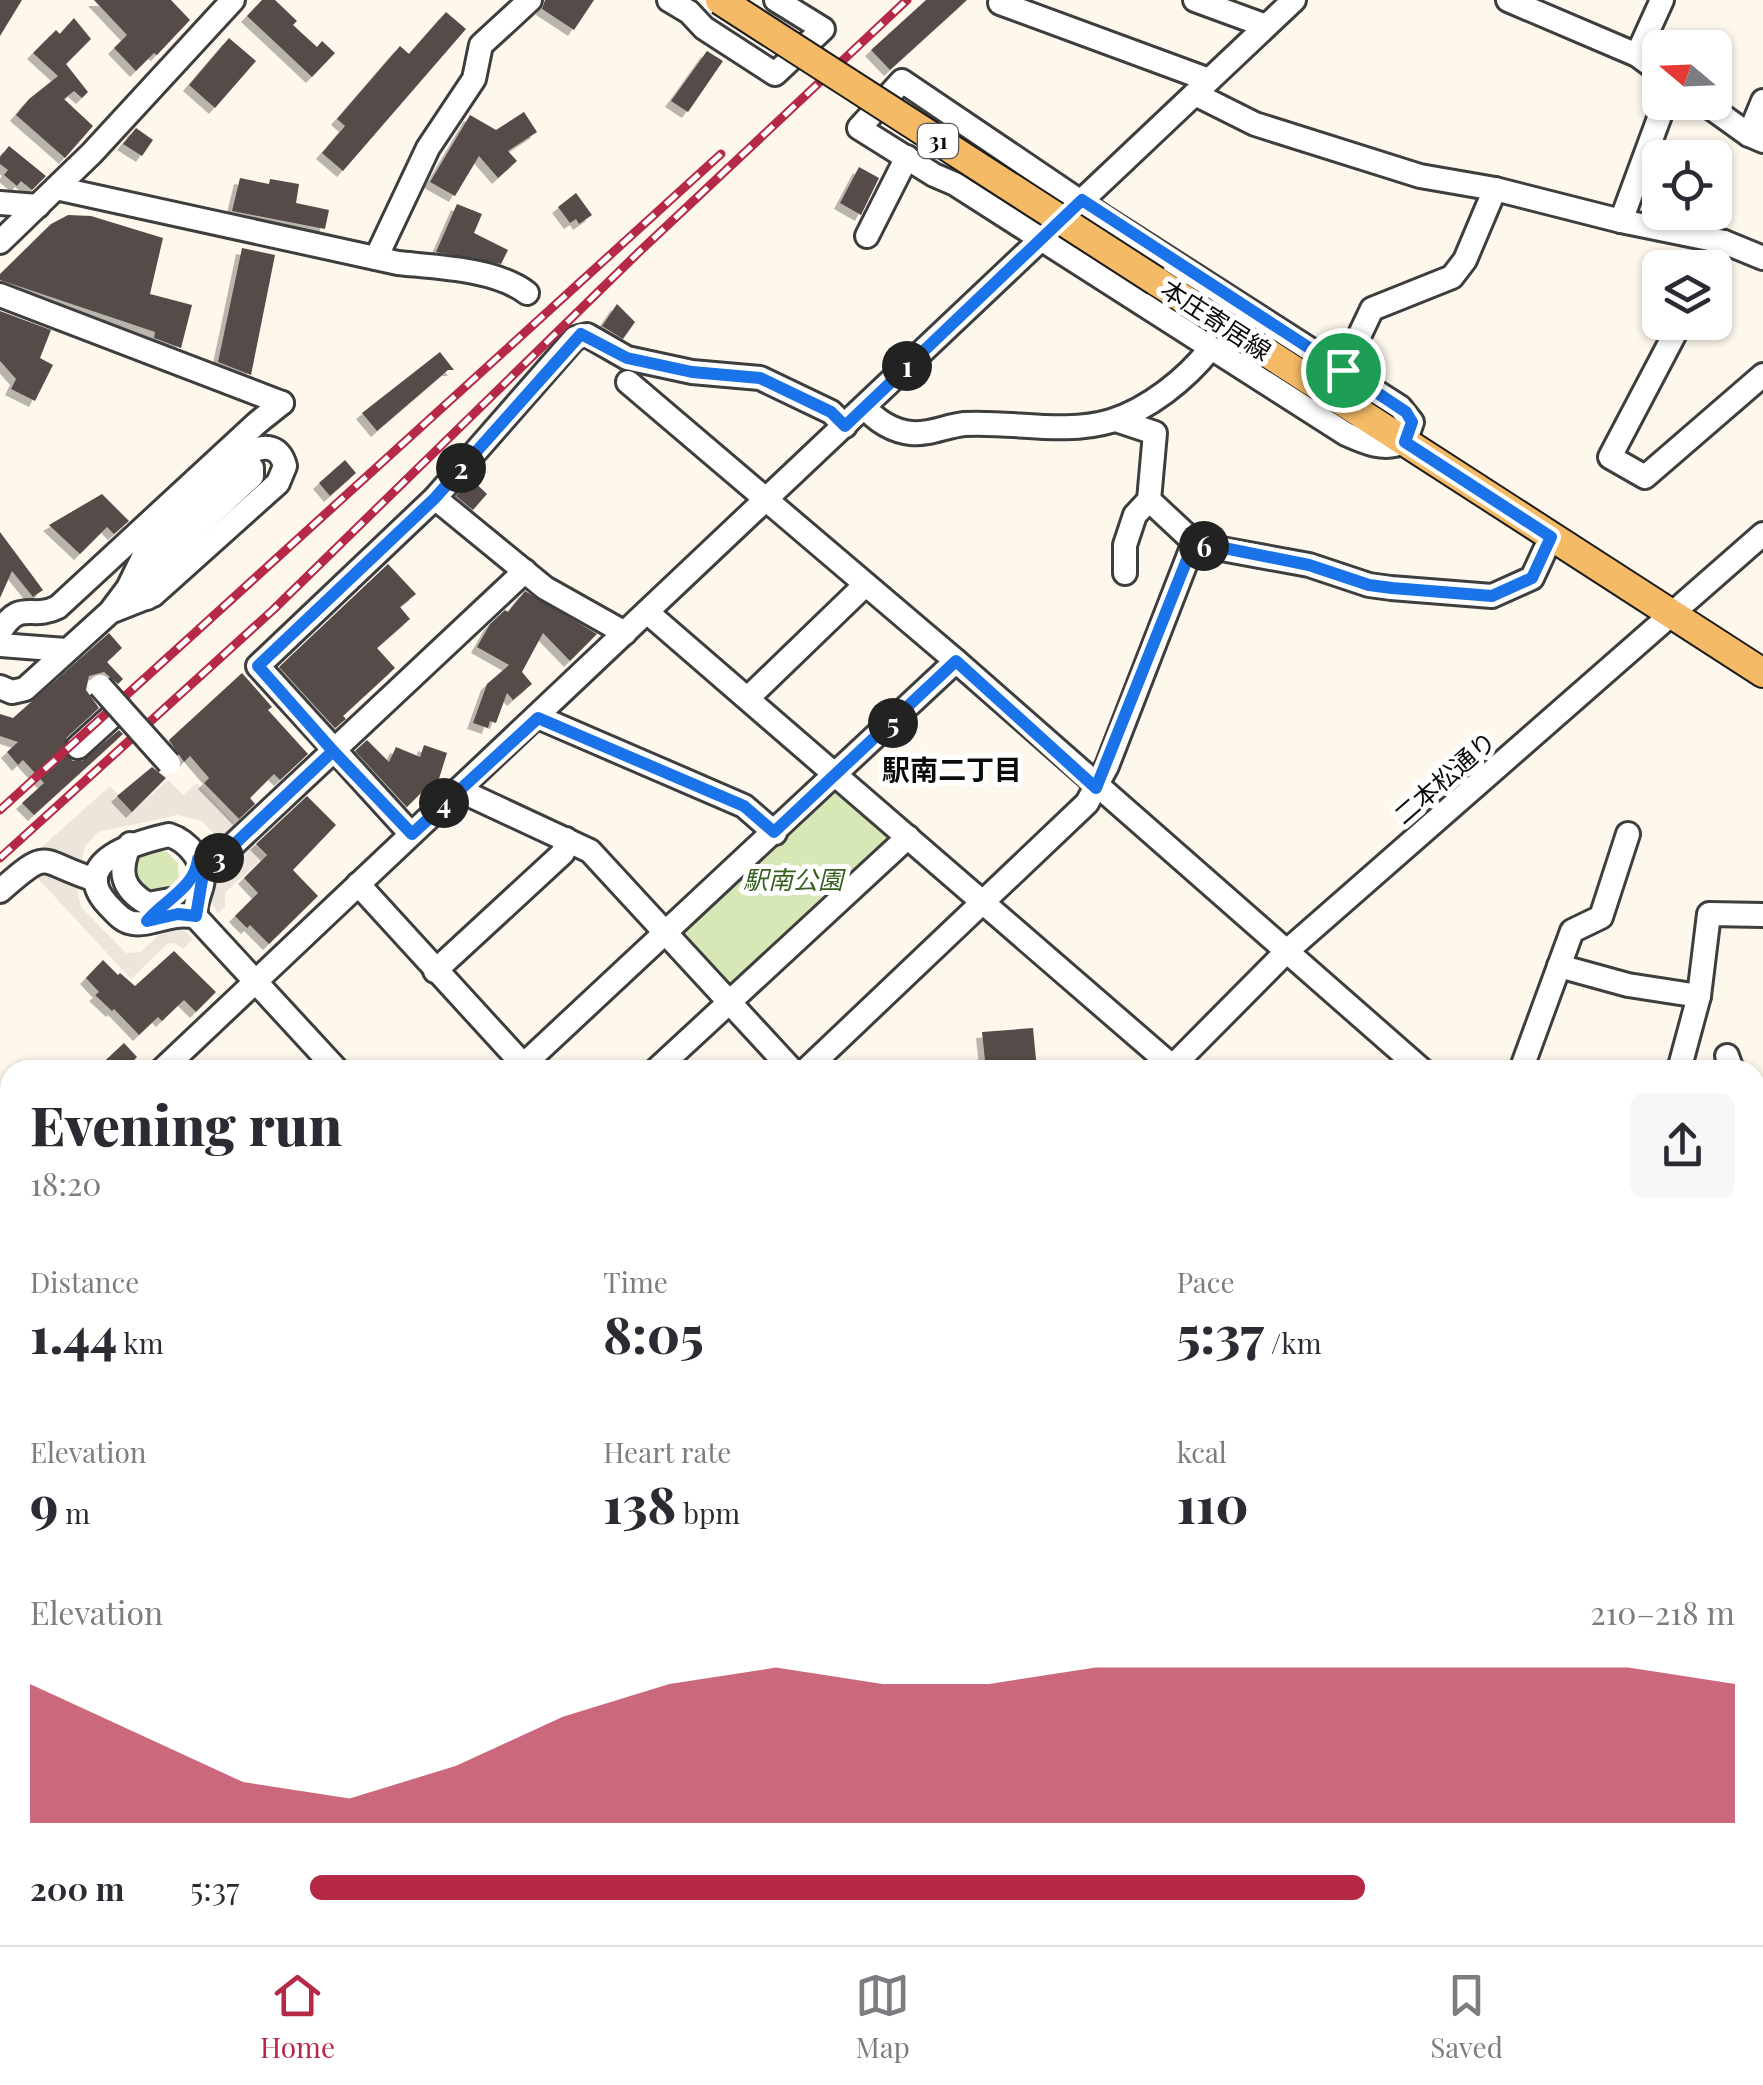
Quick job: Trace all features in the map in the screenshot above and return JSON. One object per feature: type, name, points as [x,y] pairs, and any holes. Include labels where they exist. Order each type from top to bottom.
[{"type":"main road","name":"本庄寄居線","points":[[720,0],[1763,674]]},
{"type":"street","points":[[0,242],[233,0]]},
{"type":"street","points":[[376,258],[428,148],[474,80],[481,45],[530,0]]},
{"type":"street","points":[[669,0],[775,74],[823,29],[776,0]]},
{"type":"street","points":[[1001,0],[1000,3],[1202,87],[1255,124],[1420,176],[1495,189],[1724,242],[1763,258]]},
{"type":"street","points":[[1196,0],[1266,26]]},
{"type":"street","points":[[173,1060],[1294,0]]},
{"type":"street","points":[[1638,56],[1662,0]]},
{"type":"street","points":[[1520,2],[1642,59]]},
{"type":"street","points":[[902,81],[1406,412],[1412,422],[1405,442],[1388,447],[1346,434],[907,157],[859,128],[902,81]]},
{"type":"street","points":[[1729,120],[1756,138],[1763,101]]},
{"type":"street","points":[[1621,221],[1658,120]]},
{"type":"street","points":[[867,236],[907,157]]},
{"type":"street","points":[[56,188],[376,258],[427,263],[511,283],[527,293]]},
{"type":"street","points":[[1343,370],[1372,310],[1452,277],[1465,260],[1495,189]]},
{"type":"street","points":[[0,203],[38,206]]},
{"type":"street","points":[[1720,250],[1724,242]]},
{"type":"street","points":[[0,295],[282,403],[58,608],[46,612],[20,611],[8,619],[0,632]]},
{"type":"street","points":[[412,834],[258,666],[435,498],[581,334],[627,358],[692,372],[760,378],[831,412],[845,426]]},
{"type":"street","points":[[1672,340],[1610,457],[1645,477],[1763,375]]},
{"type":"street","points":[[865,407],[873,417],[894,429],[917,434],[961,424],[1089,426],[1116,420],[1164,392],[1196,367],[1210,349]]},
{"type":"street","points":[[628,382],[956,661],[1096,788],[1411,1060]]},
{"type":"street","points":[[1116,420],[1155,433],[1149,500],[1135,515],[1125,545],[1125,573]]},
{"type":"street","points":[[0,687],[20,692],[30,684],[110,612],[128,588],[144,552],[250,452],[267,446],[275,450],[286,466],[278,483],[147,598],[110,612]]},
{"type":"street","points":[[147,598],[160,562],[252,476],[252,468],[238,464]]},
{"type":"street","points":[[435,498],[545,588],[625,633]]},
{"type":"street","points":[[1149,500],[1194,542],[1309,565],[1369,585],[1492,596],[1532,578],[1551,537]]},
{"type":"street","name":"二本松通り","points":[[1178,1060],[1287,951],[1763,534]]},
{"type":"street","points":[[817,1060],[1087,803],[1194,542]]},
{"type":"street","points":[[147,921],[200,866],[333,751],[525,572]]},
{"type":"street","points":[[748,698],[865,585]]},
{"type":"street","points":[[647,612],[1161,1060]]},
{"type":"street","points":[[0,647],[66,650]]},
{"type":"street","points":[[0,647],[29,665],[35,674],[30,684]]},
{"type":"street","points":[[532,1060],[956,661]]},
{"type":"street","points":[[100,686],[169,763],[162,770]]},
{"type":"street","points":[[78,746],[120,709]]},
{"type":"street","points":[[538,718],[744,806],[774,832]]},
{"type":"street","points":[[459,790],[590,851],[783,1060]]},
{"type":"street","points":[[196,916],[200,866],[183,841],[169,834],[130,844],[102,864],[96,880],[100,896],[122,920],[138,924],[178,914],[196,916],[328,1060]]},
{"type":"street","points":[[1525,1060],[1572,930],[1601,916],[1628,834]]},
{"type":"street","points":[[667,1060],[908,836]]},
{"type":"street","points":[[435,971],[563,853],[566,839]]},
{"type":"street","points":[[130,844],[121,872],[126,886],[148,904],[170,900]]},
{"type":"street","points":[[0,891],[30,864],[44,860],[96,880]]},
{"type":"street","points":[[358,884],[516,1060]]},
{"type":"street","points":[[1682,1060],[1699,996],[1708,914],[1763,915]]},
{"type":"street","points":[[1559,966],[1628,984],[1699,996]]},
{"type":"green space","name":"駅南公園","points":[[838,786],[896,832],[728,991],[679,937],[680,932]]},
{"type":"green space","points":[[152,850],[167,852],[178,863],[179,880],[168,894],[149,895],[129,874],[130,865]]},
{"type":"shaded area","points":[[168,780],[183,795],[197,783],[241,830],[222,843],[202,821],[178,815],[98,832],[86,845],[80,863],[35,853],[110,786],[133,811]]},
{"type":"shaded area","points":[[249,839],[265,856],[225,893],[225,907],[218,913],[208,898],[211,888],[229,870],[230,856]]},
{"type":"shaded area","points":[[40,867],[76,883],[81,907],[126,953],[141,952],[166,928],[178,925],[193,939],[183,949],[175,943],[167,944],[131,979],[31,871]]},
{"type":"building","points":[[0,0],[22,0],[0,36]]},
{"type":"building","points":[[94,0],[171,0],[190,20],[136,71],[114,48],[127,35]]},
{"type":"building","points":[[262,0],[275,0],[297,21],[293,25],[317,47],[322,41],[335,53],[312,77],[247,16]]},
{"type":"building","points":[[545,0],[594,0],[574,30],[542,9]]},
{"type":"building","points":[[926,0],[967,0],[890,70],[871,50]]},
{"type":"building","points":[[446,12],[466,29],[343,171],[322,153],[345,126],[337,119],[400,46],[409,54]]},
{"type":"building","points":[[74,18],[91,39],[66,64],[88,92],[82,98],[74,91],[64,99],[93,126],[65,158],[16,115],[58,76],[33,53],[56,30],[60,34]]},
{"type":"building","points":[[229,38],[256,61],[215,108],[189,85]]},
{"type":"building","points":[[707,51],[723,61],[688,112],[671,101]]},
{"type":"building","points":[[524,112],[537,132],[508,151],[517,161],[498,178],[479,156],[455,196],[430,182],[470,115],[496,130]]},
{"type":"building","points":[[136,128],[153,140],[142,156],[123,144]]},
{"type":"building","points":[[9,146],[46,176],[32,190],[21,181],[17,186],[4,175],[8,170],[0,164],[0,157]]},
{"type":"building","points":[[859,167],[879,178],[861,215],[840,203]]},
{"type":"building","points":[[240,178],[269,184],[270,179],[299,184],[296,203],[329,210],[325,229],[232,211]]},
{"type":"building","points":[[576,193],[592,215],[579,224],[576,219],[570,223],[558,207]]},
{"type":"building","points":[[457,204],[482,214],[474,233],[508,250],[501,264],[436,252]]},
{"type":"building","points":[[68,215],[91,216],[163,238],[150,294],[192,305],[181,348],[154,338],[155,332],[0,280],[0,274],[51,224]]},
{"type":"building","points":[[242,248],[275,255],[251,375],[218,362]]},
{"type":"building","points":[[617,304],[635,322],[623,339],[602,326]]},
{"type":"building","points":[[0,311],[51,330],[40,358],[53,365],[35,401],[11,389],[16,379],[0,361]]},
{"type":"building","points":[[440,352],[454,370],[448,370],[377,431],[362,413]]},
{"type":"building","points":[[345,460],[356,473],[330,496],[319,483]]},
{"type":"building","points":[[471,479],[487,494],[473,510],[456,496]]},
{"type":"building","points":[[102,494],[129,521],[114,534],[107,527],[80,554],[49,525]]},
{"type":"building","points":[[0,532],[43,590],[33,597],[12,571],[0,598]]},
{"type":"building","points":[[388,564],[416,594],[400,607],[410,619],[377,648],[395,668],[335,728],[279,667]]},
{"type":"building","points":[[525,591],[597,634],[570,661],[543,633],[522,672],[532,684],[513,700],[507,693],[496,723],[490,721],[488,728],[473,723],[487,684],[509,665],[477,647],[490,624],[505,610],[508,612]]},
{"type":"building","points":[[109,633],[122,648],[107,662],[123,679],[118,684],[104,672],[89,676],[86,690],[99,708],[67,737],[64,751],[73,761],[82,761],[119,730],[123,734],[34,815],[22,803],[44,783],[23,760],[18,765],[7,752],[18,742],[0,736],[0,714],[13,718]]},
{"type":"building","points":[[242,673],[272,707],[268,710],[308,754],[280,780],[274,774],[250,798],[255,804],[239,819],[204,783],[209,778],[190,756],[184,762],[169,740]]},
{"type":"building","points":[[367,740],[389,762],[396,747],[420,757],[424,745],[447,753],[438,782],[433,781],[407,807],[355,751]]},
{"type":"building","points":[[152,767],[166,778],[132,812],[117,796]]},
{"type":"building","points":[[307,796],[336,825],[293,870],[318,896],[269,944],[235,916],[258,893],[244,878],[267,855],[256,844]]},
{"type":"building","points":[[174,951],[216,992],[196,1012],[184,1000],[162,1021],[158,1017],[139,1035],[95,995],[99,992],[86,978],[103,960],[135,986]]},
{"type":"building","points":[[1033,1028],[1036,1060],[985,1060],[982,1032]]},
{"type":"building","points":[[124,1043],[137,1057],[134,1060],[106,1060]]},
{"type":"railway","points":[[0,858],[273,610],[638,253],[907,0]]},
{"type":"railway","points":[[0,810],[721,154]]},
{"type":"district","name":"駅南二丁目","points":[[952,770]]},
{"type":"route","points":[[1343,370],[1082,200],[845,426],[831,412],[760,378],[692,372],[627,358],[581,334],[435,498],[258,666],[333,751],[203,874],[194,908],[196,916],[178,914],[147,921],[186,885],[195,874],[198,859],[203,874],[239,840],[333,751],[412,834],[538,718],[744,806],[774,832],[956,661],[1096,788],[1194,542],[1309,565],[1369,585],[1392,588],[1492,596],[1532,578],[1551,537],[1405,442],[1412,422],[1406,412],[1343,370]]}]
